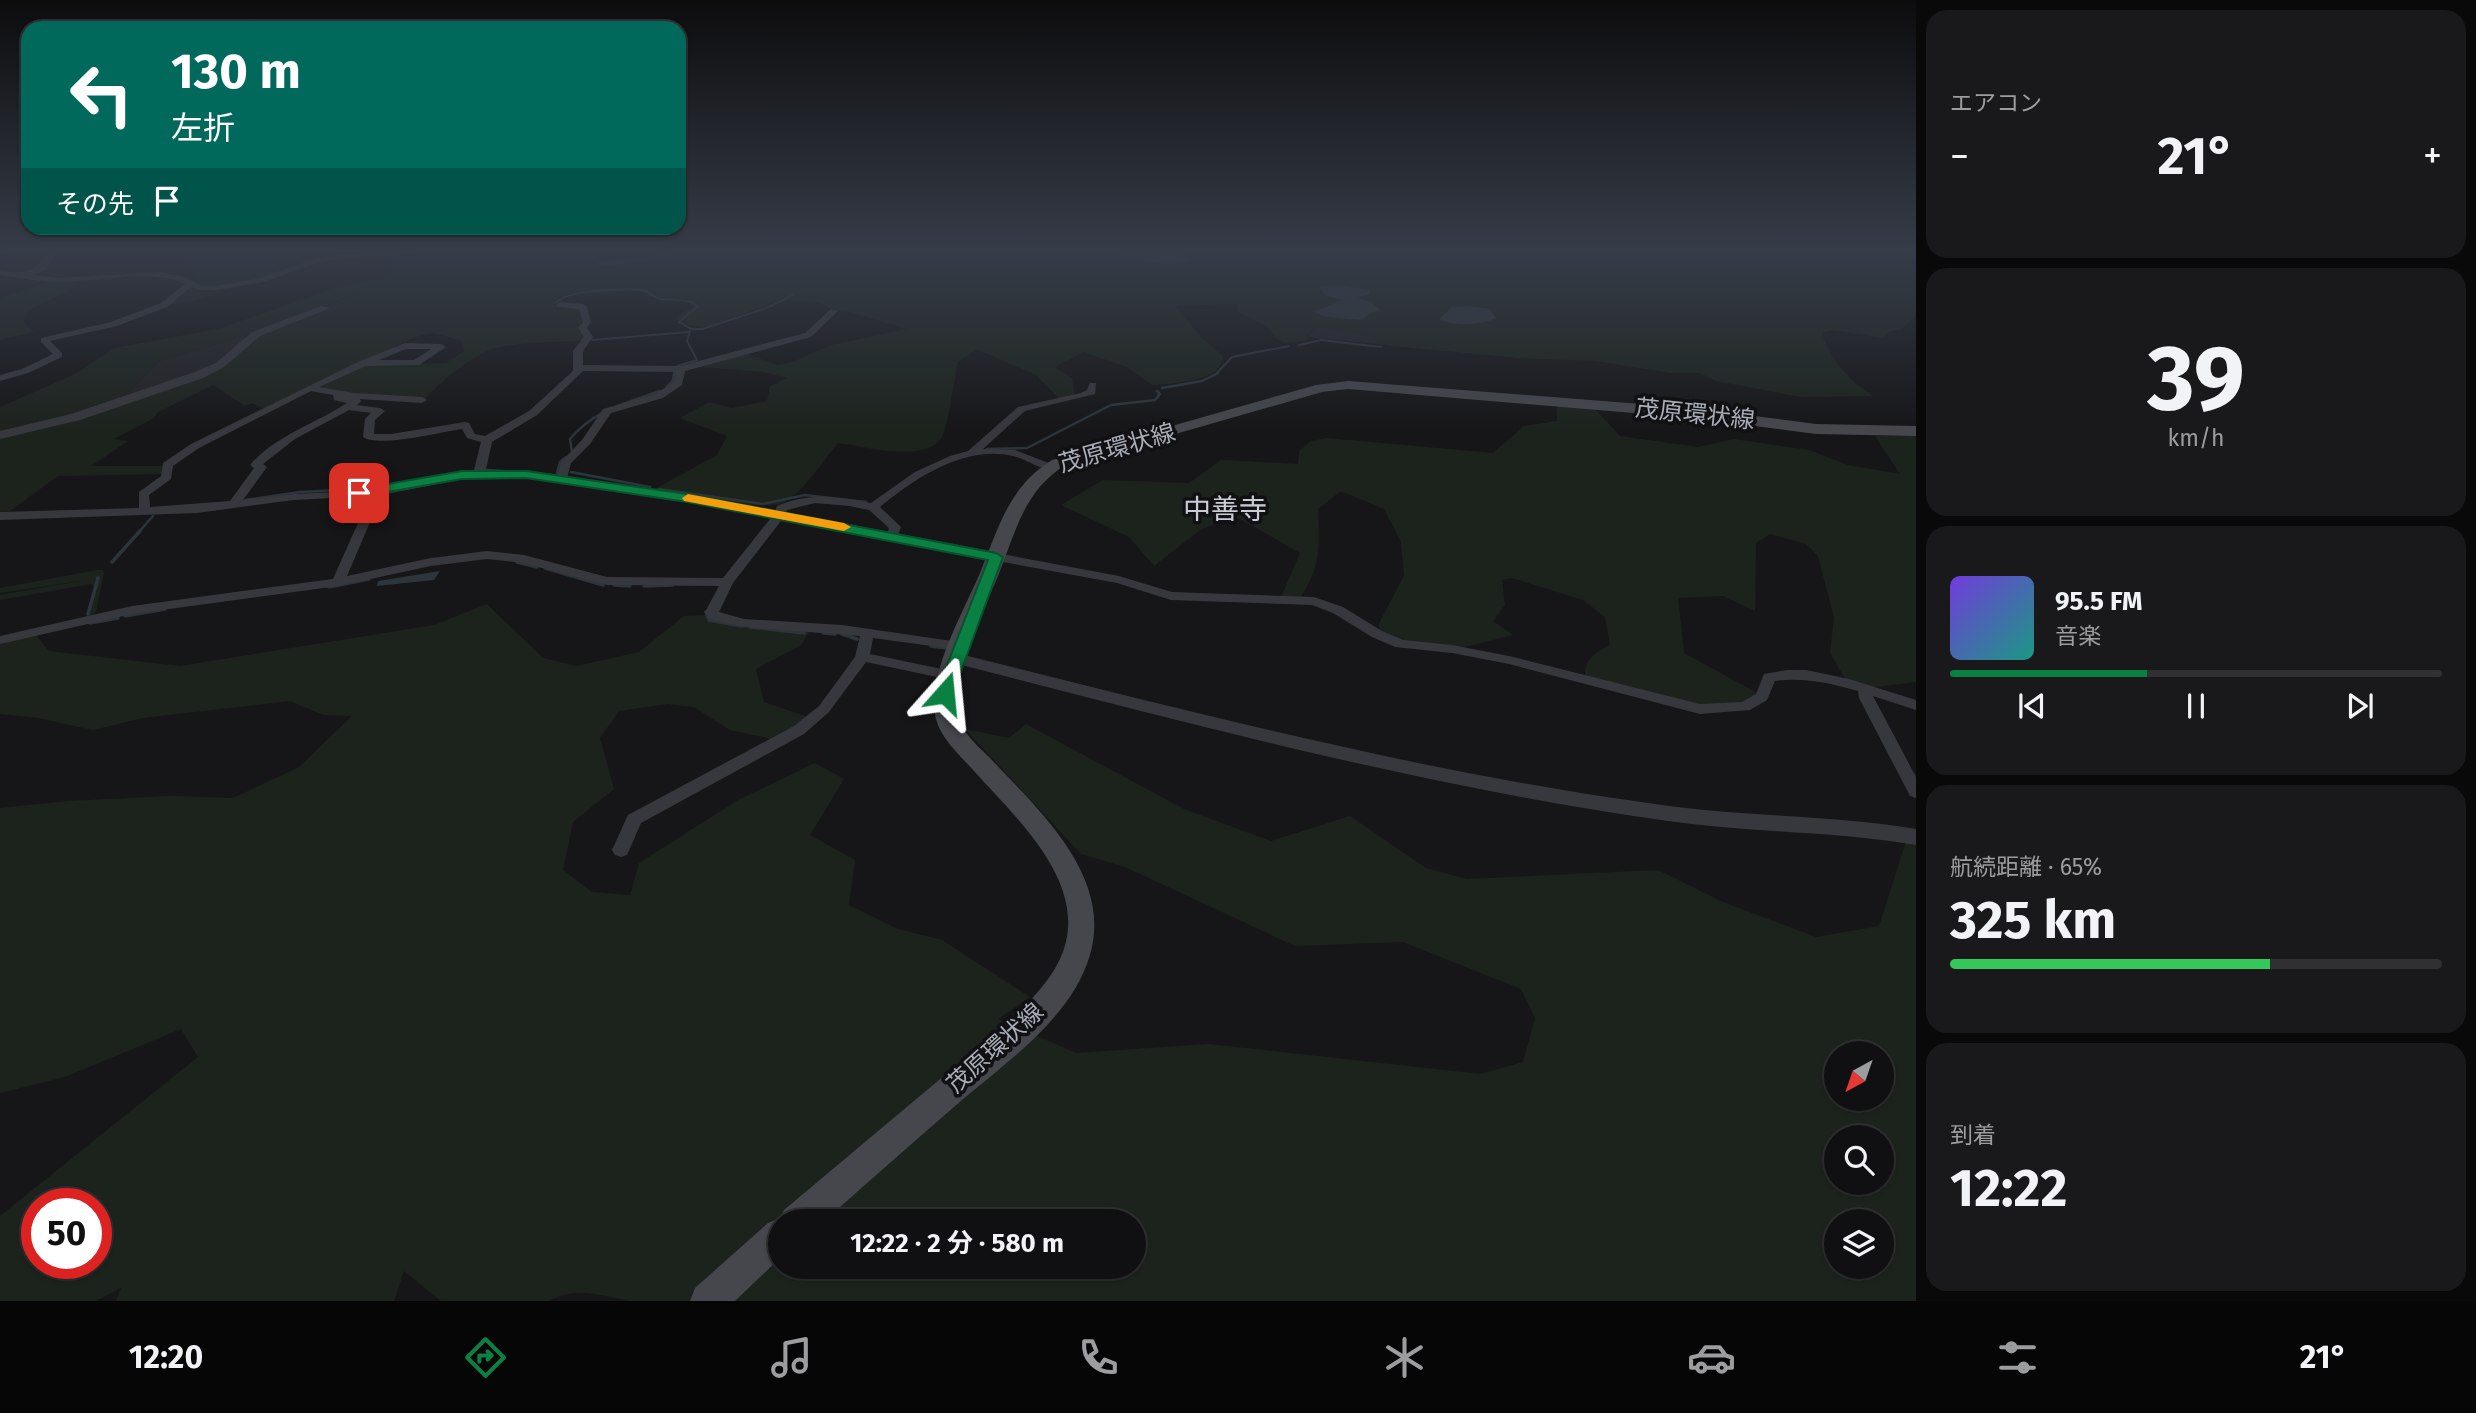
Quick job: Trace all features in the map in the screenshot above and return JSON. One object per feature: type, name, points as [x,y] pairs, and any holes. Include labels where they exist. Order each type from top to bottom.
[{"type":"main road","name":"茂原環状線","points":[[811,1209],[1031,1021],[1059,987],[1077,953],[1080,918],[1068,866],[1046,837],[956,736],[946,715],[945,693],[1012,511],[1027,485],[1050,467],[1308,391],[1349,385],[1692,413],[1816,429],[1916,431]]},
{"type":"main road","points":[[708,1301],[768,1246]]},
{"type":"street","points":[[0,378],[25,371],[59,355],[44,340],[114,324],[147,311]]},
{"type":"street","points":[[0,435],[93,411],[199,375],[220,365],[256,334],[318,311]]},
{"type":"street","points":[[580,368],[578,351],[589,337],[582,328],[587,323],[584,311]]},
{"type":"street","points":[[347,407],[380,411],[370,418],[368,437],[391,437],[465,425],[471,436],[487,440],[533,413],[580,368],[680,369],[808,335],[834,311]]},
{"type":"street","points":[[145,512],[143,494],[167,477],[167,465],[173,460],[363,363],[405,346],[441,346],[416,363],[363,363]]},
{"type":"street","points":[[562,480],[566,473],[566,462],[586,442],[602,415],[614,408],[670,391],[679,383],[680,369]]},
{"type":"street","points":[[873,507],[927,470],[973,452],[1004,428],[1018,411],[1084,396],[1092,392],[1093,385]]},
{"type":"street","points":[[310,388],[338,394],[422,400]]},
{"type":"street","points":[[233,505],[261,467],[257,465],[267,453],[356,401],[338,398],[338,394]]},
{"type":"street","points":[[479,474],[487,440]]},
{"type":"street","points":[[973,452],[1015,453],[1050,467]]},
{"type":"street","points":[[0,516],[145,512],[233,505],[377,492],[479,474],[526,474],[780,514],[1119,580],[1171,596],[1314,601],[1338,610],[1400,644],[1452,649],[1509,660],[1700,709],[1745,707],[1762,697],[1769,677],[1784,673],[1865,689],[1916,705]]},
{"type":"street","points":[[338,582],[377,492]]},
{"type":"street","points":[[892,537],[895,527],[873,507],[832,499],[802,499],[780,508],[780,514],[727,582],[723,595],[712,612],[713,616],[723,620],[867,633],[956,660],[1281,741],[1441,776],[1669,814],[1764,824],[1875,830],[1916,837]]},
{"type":"street","points":[[0,640],[132,610],[338,582],[431,562],[487,555],[524,559],[607,581],[727,582]]},
{"type":"street","points":[[621,850],[634,819],[799,730],[824,709],[862,657],[867,633]]},
{"type":"street","points":[[862,657],[956,660]]},
{"type":"street","points":[[1865,689],[1866,698],[1916,792]]},
{"type":"shaded area","points":[[0,311],[29,311],[23,321],[34,332],[0,340]]},
{"type":"shaded area","points":[[270,311],[312,311],[247,335],[159,361],[121,399],[198,377],[266,330],[314,311],[582,311],[585,333],[583,341],[516,345],[487,351],[458,369],[425,399],[365,396],[318,387],[366,365],[446,363],[464,351],[460,340],[433,333],[415,337],[264,409],[252,403],[245,406],[213,385],[158,412],[154,418],[114,439],[128,441],[91,466],[163,466],[164,474],[58,476],[10,511],[0,512],[0,407],[75,374],[114,348],[218,329]]},
{"type":"shaded area","points":[[687,311],[752,311],[709,327],[679,324],[676,318]]},
{"type":"shaded area","points":[[845,311],[1179,311],[1202,338],[1223,356],[1214,372],[1205,377],[1152,385],[1127,367],[1083,352],[1055,367],[1072,378],[1075,397],[1061,401],[1036,375],[976,349],[958,362],[942,437],[923,450],[878,450],[838,443],[790,499],[772,505],[720,501],[653,490],[717,455],[727,436],[680,418],[709,402],[732,408],[767,401],[770,386],[787,378],[763,372],[692,366],[747,354],[777,365],[792,362],[831,345],[907,329]]},
{"type":"shaded area","points":[[1237,311],[1916,311],[1916,315],[1901,330],[1890,331],[1883,338],[1833,330],[1822,333],[1830,352],[1842,369],[1856,384],[1873,396],[1801,397],[1716,381],[1700,373],[1671,373],[1595,361],[1519,358],[1392,346],[1379,344],[1375,337],[1319,326],[1306,336],[1309,340],[1285,343],[1277,339],[1267,327]]},
{"type":"shaded area","points":[[1382,311],[1370,313],[1362,320],[1327,317],[1314,312]]},
{"type":"shaded area","points":[[1448,311],[1491,311],[1496,318],[1468,324],[1444,322],[1439,319]]},
{"type":"shaded area","points":[[1319,326],[1375,337],[1379,344],[1306,337]]},
{"type":"shaded area","points":[[247,335],[221,362],[201,372],[120,400],[159,361]]},
{"type":"shaded area","points":[[1557,405],[1594,408],[1620,436],[1698,447],[1734,439],[1809,450],[1848,465],[1900,474],[1875,436],[1916,435],[1916,682],[1869,688],[1846,680],[1830,653],[1834,618],[1818,556],[1806,544],[1770,534],[1756,543],[1755,611],[1723,596],[1678,598],[1684,653],[1759,694],[1739,703],[1696,706],[1650,696],[1585,676],[1589,661],[1596,653],[1610,645],[1605,617],[1583,600],[1512,578],[1502,580],[1505,605],[1493,621],[1513,635],[1461,648],[1418,644],[1379,634],[1379,623],[1404,576],[1401,542],[1384,509],[1341,491],[1318,509],[1319,545],[1316,565],[1300,598],[1281,597],[1300,553],[1233,515],[1199,531],[1154,566],[1129,537],[1061,505],[1103,480],[1189,483],[1221,460],[1298,464],[1299,451],[1311,441],[1327,438],[1493,453],[1524,426],[1557,421]]},
{"type":"shaded area","points":[[103,570],[104,573],[96,612],[86,618],[98,578],[94,587],[92,584],[0,600],[0,595],[86,580],[0,593],[0,588]]},
{"type":"shaded area","points":[[440,571],[434,580],[377,586],[378,581]]},
{"type":"shaded area","points":[[487,604],[543,658],[576,666],[639,652],[684,616],[711,615],[810,631],[801,645],[756,669],[764,702],[808,717],[775,740],[730,730],[694,707],[667,704],[619,711],[600,738],[614,789],[573,822],[563,870],[592,892],[630,895],[639,863],[738,800],[815,763],[844,779],[810,835],[855,860],[849,905],[898,929],[942,940],[1030,997],[998,1019],[1076,1053],[1209,1044],[1480,1074],[1523,1062],[1535,1018],[1521,989],[1403,942],[1295,946],[1125,867],[1081,854],[965,729],[1009,738],[1026,724],[1184,809],[1271,841],[1350,816],[1426,868],[1467,879],[1658,870],[1723,902],[1816,937],[1879,926],[1907,838],[1916,840],[1916,1301],[628,1301],[598,1294],[578,1293],[559,1296],[549,1301],[441,1301],[404,1271],[394,1301],[116,1301],[121,1288],[96,1301],[0,1301],[0,1216],[21,1199],[21,1279],[112,1279],[112,1188],[35,1188],[198,1057],[181,1029],[65,1077],[0,1093],[0,808],[68,801],[169,796],[233,798],[299,767],[352,716],[323,715],[290,701],[143,718],[93,730],[38,718],[0,714],[0,642],[35,634],[49,651],[180,666],[434,625]]},
{"type":"waterway","points":[[692,311],[679,322],[691,329],[702,329],[759,311]]},
{"type":"waterway","points":[[677,366],[697,360],[687,341],[690,331]]},
{"type":"waterway","points":[[592,340],[689,332]]},
{"type":"waterway","points":[[1299,345],[1321,340],[1381,347]]},
{"type":"waterway","points":[[1216,374],[1232,357],[1289,346]]},
{"type":"waterway","points":[[667,387],[673,381],[674,373]]},
{"type":"waterway","points":[[1162,388],[1202,381],[1216,374]]},
{"type":"waterway","points":[[572,452],[570,439],[589,421],[611,409],[660,391]]},
{"type":"waterway","points":[[987,449],[1027,448],[1111,405],[1155,400],[1160,394],[1157,391]]},
{"type":"waterway","points":[[557,473],[560,462],[566,457]]},
{"type":"waterway","points":[[487,470],[504,471]]},
{"type":"waterway","points":[[571,472],[650,487]]},
{"type":"waterway","points":[[245,500],[300,492],[380,488]]},
{"type":"waterway","points":[[659,489],[763,504],[805,495],[866,502]]},
{"type":"waterway","points":[[138,533],[153,516]]},
{"type":"waterway","points":[[112,562],[140,531]]},
{"type":"waterway","points":[[517,562],[537,567]]},
{"type":"waterway","points":[[545,568],[603,585]]},
{"type":"waterway","points":[[88,614],[98,578]]},
{"type":"waterway","points":[[329,587],[369,579]]},
{"type":"waterway","points":[[614,585],[630,586]]},
{"type":"waterway","points":[[644,586],[673,585]]},
{"type":"waterway","points":[[125,616],[165,609]]},
{"type":"waterway","points":[[706,612],[709,620],[742,626]]},
{"type":"waterway","points":[[90,623],[118,618]]},
{"type":"waterway","points":[[750,627],[804,633]]},
{"type":"waterway","points":[[823,633],[835,634]]},
{"type":"waterway","points":[[842,634],[857,639]]},
{"type":"waterway","points":[[931,646],[946,648]]},
{"type":"slow traffic","points":[[688,498],[844,527]]},
{"type":"district","name":"中善寺","points":[[1225,509]]},
{"type":"route","points":[[359,493],[377,492],[462,475],[526,474],[632,488],[780,514],[996,557],[945,693]]}]
